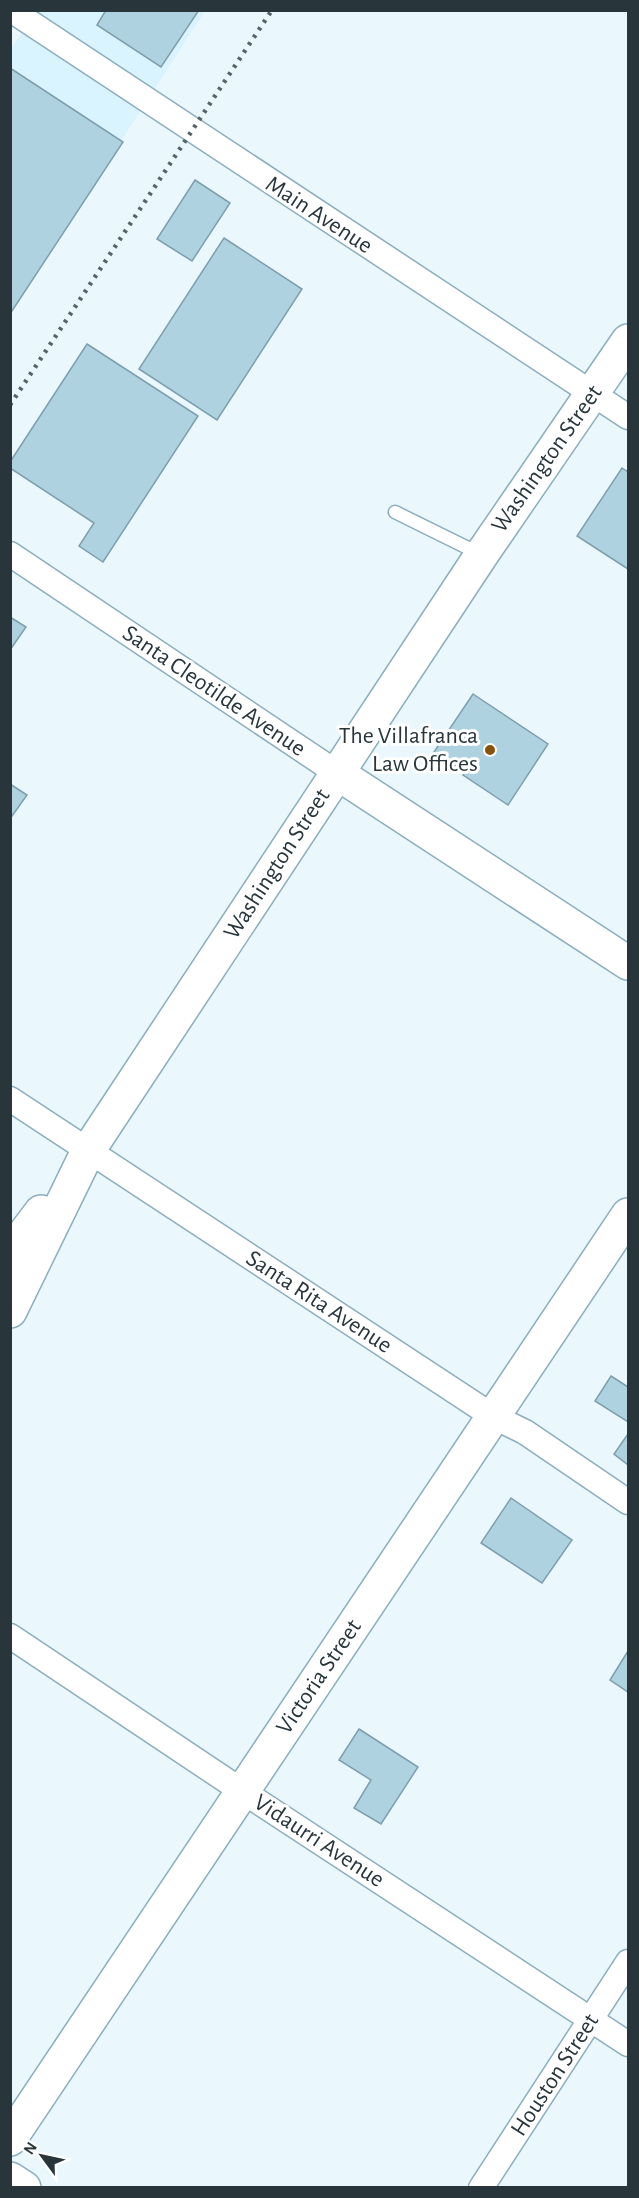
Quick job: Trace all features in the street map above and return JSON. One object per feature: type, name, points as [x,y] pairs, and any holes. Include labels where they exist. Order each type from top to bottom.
[{"type":"main road","name":"Washington Street","points":[[10,1311],[88,1151],[482,554],[628,341]]},
{"type":"main road","name":"Santa Cleotilde Avenue","points":[[337,773],[628,963]]},
{"type":"main road","points":[[10,1252],[88,1151]]},
{"type":"main road","name":"Victoria Street","points":[[10,2139],[628,1215]]},
{"type":"main road","points":[[10,2179],[24,2187]]},
{"type":"street","name":"Main Avenue","points":[[11,10],[628,417]]},
{"type":"street","name":"Santa Cleotilde Avenue","points":[[10,554],[337,773]]},
{"type":"street","name":"Santa Rita Avenue","points":[[10,1099],[494,1417],[525,1432],[628,1502]]},
{"type":"street","name":"Vidaurri Avenue","points":[[10,1636],[628,2044]]},
{"type":"street","name":"Houston Street","points":[[481,2187],[628,1962]]},
{"type":"lane","points":[[395,512],[482,554]]},
{"type":"shaded area","points":[[36,11],[205,11],[11,311],[11,49]]},
{"type":"building","points":[[106,10],[199,10],[161,67],[97,25]]},
{"type":"building","points":[[10,68],[123,142],[10,314]]},
{"type":"building","points":[[195,180],[230,203],[192,261],[157,239]]},
{"type":"building","points":[[224,238],[302,289],[217,420],[139,369]]},
{"type":"building","points":[[87,344],[198,416],[103,562],[79,546],[94,523],[10,468],[10,462]]},
{"type":"building","points":[[622,468],[628,472],[628,569],[577,536]]},
{"type":"building","points":[[10,617],[26,627],[10,650]]},
{"type":"building","name":"The Villafranca Law Offices","points":[[473,694],[548,744],[508,805],[463,775],[469,765],[459,759],[453,769],[432,755]]},
{"type":"building","points":[[10,784],[27,795],[10,819]]},
{"type":"building","points":[[611,1376],[628,1387],[628,1422],[595,1401]]},
{"type":"building","points":[[628,1434],[628,1465],[614,1454]]},
{"type":"building","points":[[511,1498],[572,1540],[542,1583],[481,1543]]},
{"type":"building","points":[[628,1651],[628,1692],[610,1680]]},
{"type":"building","points":[[359,1729],[418,1767],[381,1824],[354,1808],[371,1780],[339,1760]]},
{"type":"railway","points":[[10,405],[272,10]]},
{"type":"place","name":"The Villafranca Law Offices","points":[[490,750]]}]
